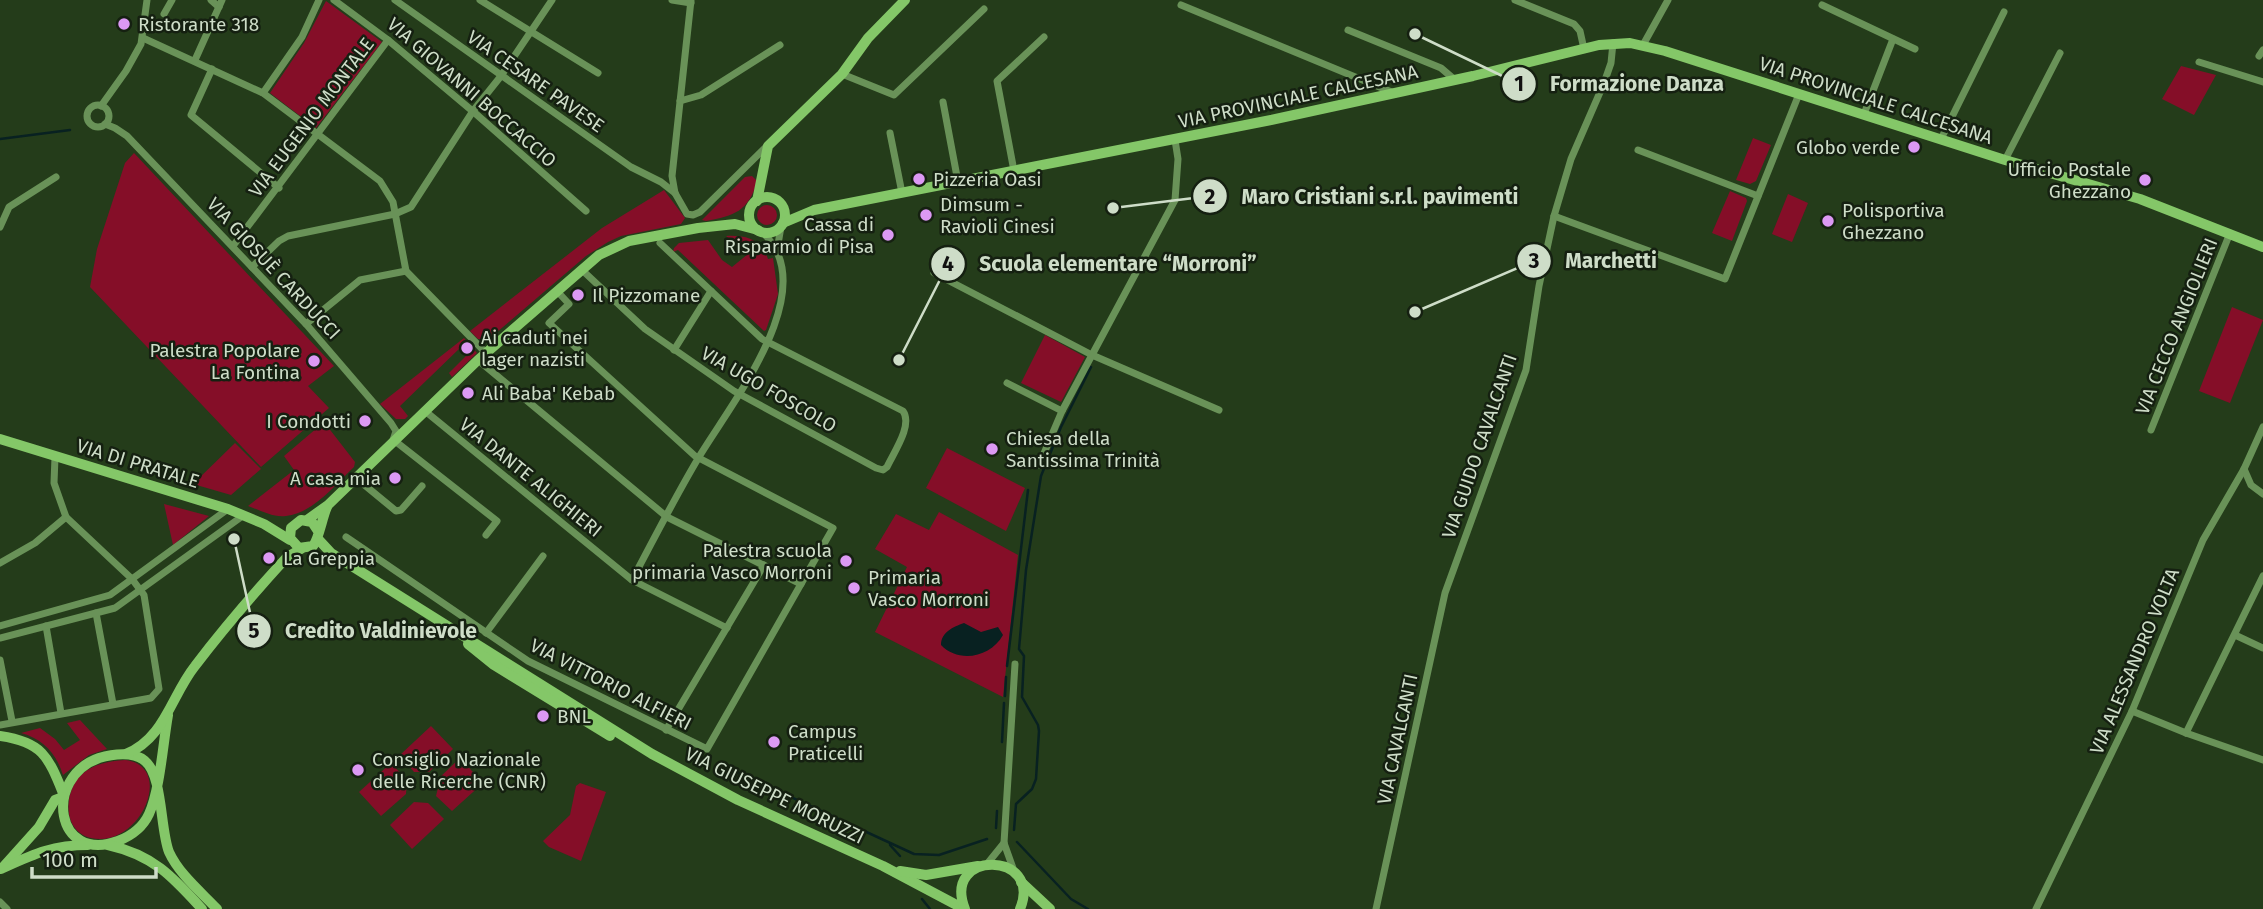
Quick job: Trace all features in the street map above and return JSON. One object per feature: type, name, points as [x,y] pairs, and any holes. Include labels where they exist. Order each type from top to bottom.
[{"type":"main road","points":[[760,231],[751,223],[753,206],[761,189],[768,146],[842,74],[868,38],[905,0]]},
{"type":"main road","name":"VIA PROVINCIALE CALCESANA","points":[[779,203],[793,210],[814,210],[1175,140],[1613,43],[1643,45],[2005,160],[2140,199],[2263,247]]},
{"type":"main road","points":[[307,520],[328,505],[482,357],[604,252],[629,241],[722,224],[743,225],[772,232],[782,225],[785,217],[769,190],[762,170]]},
{"type":"main road","points":[[722,224],[766,197],[779,203]]},
{"type":"main road","name":"VIA PROVINCIALE CALCESANA","points":[[782,225],[814,210]]},
{"type":"main road","name":"VIA DI PRATALE","points":[[0,439],[228,509],[264,524],[291,541]]},
{"type":"main road","points":[[123,755],[144,745],[168,715],[192,669],[287,557],[312,542],[328,505]]},
{"type":"main road","points":[[287,557],[291,541],[289,533],[292,526],[300,520],[307,520],[315,525],[312,542]]},
{"type":"main road","name":"VIA DI PRATALE","points":[[264,524],[292,526]]},
{"type":"main road","points":[[291,541],[312,542]]},
{"type":"main road","name":"VIA GIUSEPPE MORUZZI","points":[[312,542],[462,636],[479,655],[604,733],[652,754],[738,800],[883,866],[965,909]]},
{"type":"main road","points":[[0,870],[50,848],[101,845],[127,837],[142,825],[152,807],[168,715]]},
{"type":"main road","points":[[0,736],[25,741],[41,751],[51,764],[63,795],[64,816],[69,831],[81,841],[134,852],[163,868],[202,909]]},
{"type":"main road","points":[[0,870],[39,827],[55,800],[63,795],[69,781],[86,765],[102,757],[136,756],[147,762],[156,787],[165,840],[173,860],[217,909]]},
{"type":"main road","points":[[965,909],[961,895],[964,882],[973,870],[985,864],[1004,865],[1050,909]]},
{"type":"main road","name":"VIA GIUSEPPE MORUZZI","points":[[883,866],[926,875],[985,864]]},
{"type":"main road","points":[[1018,878],[1024,894],[1020,909]]},
{"type":"street","name":"VIA GIOSUÈ CARDUCCI","points":[[146,0],[143,38],[131,63],[101,106],[90,109],[88,118],[94,127],[105,124],[127,136],[306,324],[394,427],[396,435],[391,445]]},
{"type":"street","points":[[164,14],[172,0]]},
{"type":"street","points":[[195,60],[221,3],[211,0]]},
{"type":"street","points":[[263,93],[302,37],[319,0]]},
{"type":"street","name":"VIA GIOVANNI BOCCACCIO","points":[[334,0],[388,40],[473,111],[586,211]]},
{"type":"street","name":"VIA CESARE PAVESE","points":[[395,0],[631,167],[662,182],[675,192]]},
{"type":"street","points":[[480,0],[598,73]]},
{"type":"street","points":[[253,267],[279,241],[288,236],[396,214],[411,207],[473,111],[502,76],[552,0]]},
{"type":"street","points":[[672,0],[691,1],[672,176],[675,192],[685,210],[696,215],[768,146]]},
{"type":"street","points":[[1515,0],[1574,24],[1580,32],[1584,49]]},
{"type":"street","points":[[1643,45],[1668,0]]},
{"type":"street","points":[[1181,5],[1394,93]]},
{"type":"street","points":[[1822,5],[1915,49]]},
{"type":"street","points":[[842,74],[894,95],[984,9]]},
{"type":"street","points":[[1941,139],[2004,12]]},
{"type":"street","points":[[1348,30],[1441,68],[1455,80]]},
{"type":"street","points":[[1014,171],[997,81],[1044,37]]},
{"type":"street","points":[[143,38],[263,93],[383,185],[393,202],[406,271],[482,357],[667,517],[801,584],[833,528],[698,458],[549,323],[569,304],[557,291]]},
{"type":"street","points":[[1864,114],[1893,39]]},
{"type":"street","name":"VIA EUGENIO MONTALE","points":[[233,246],[388,40]]},
{"type":"street","name":"VIA GUIDO CAVALCANTI","points":[[1450,576],[1526,370],[1539,286],[1554,216],[1571,159],[1611,63],[1613,43]]},
{"type":"street","points":[[680,101],[701,95],[780,45]]},
{"type":"street","points":[[2005,160],[2060,53]]},
{"type":"street","points":[[2199,62],[2263,82]]},
{"type":"street","points":[[212,69],[191,115],[279,188]]},
{"type":"street","points":[[1554,216],[1725,279],[1799,94]]},
{"type":"street","points":[[943,102],[958,182]]},
{"type":"street","points":[[101,106],[108,113],[109,119],[105,124]]},
{"type":"street","points":[[890,133],[902,193]]},
{"type":"street","points":[[1040,464],[1062,411],[1175,200],[1178,171],[1175,140]]},
{"type":"street","points":[[1638,150],[1758,196]]},
{"type":"street","points":[[744,168],[762,170]]},
{"type":"street","points":[[662,182],[672,176]]},
{"type":"street","points":[[0,227],[9,207],[56,177]]},
{"type":"street","points":[[776,251],[782,225]]},
{"type":"street","points":[[632,580],[698,458],[769,343],[783,292],[782,276],[776,251],[760,231]]},
{"type":"street","name":"VIA CECCO ANGIOLIERI","points":[[2151,430],[2230,233]]},
{"type":"street","points":[[660,243],[769,343]]},
{"type":"street","name":"VIA UGO FOSCOLO","points":[[582,270],[645,329],[738,394],[876,468],[883,470],[887,467],[906,424],[905,413],[769,343]]},
{"type":"street","points":[[306,324],[360,280],[406,271]]},
{"type":"street","points":[[934,273],[1092,355],[1219,410]]},
{"type":"street","points":[[674,350],[711,291]]},
{"type":"street","points":[[1007,383],[1062,411]]},
{"type":"street","name":"VIA DANTE ALIGHIERI","points":[[425,411],[632,580],[727,628]]},
{"type":"street","name":"VIA ALESSANDRO VOLTA","points":[[2036,909],[2132,711],[2203,540],[2244,469],[2263,427]]},
{"type":"street","points":[[391,445],[497,521],[486,535]]},
{"type":"street","points":[[0,725],[151,698],[158,693],[159,685],[141,589],[66,517],[54,484],[55,457]]},
{"type":"street","points":[[2244,469],[2251,485],[2263,494]]},
{"type":"street","points":[[356,478],[396,511],[401,510],[422,486]]},
{"type":"street","points":[[0,626],[110,595],[228,509]]},
{"type":"street","points":[[0,638],[115,608],[244,515]]},
{"type":"street","points":[[0,563],[35,543],[66,517]]},
{"type":"street","name":"VIA VITTORIO ALFIERI","points":[[346,537],[541,668],[707,749],[801,584]]},
{"type":"street","points":[[486,633],[543,556]]},
{"type":"street","points":[[666,730],[764,565]]},
{"type":"street","name":"VIA CAVALCANTI","points":[[1376,909],[1450,576]]},
{"type":"street","points":[[2186,733],[2263,576]]},
{"type":"street","points":[[96,613],[113,704]]},
{"type":"street","points":[[46,626],[61,713]]},
{"type":"street","points":[[2235,635],[2263,648]]},
{"type":"street","points":[[0,660],[12,721]]},
{"type":"street","points":[[1015,664],[1004,843],[1018,878]]},
{"type":"street","points":[[2132,711],[2263,760]]},
{"type":"street","points":[[985,864],[1004,843]]},
{"type":"street","points":[[0,902],[7,909]]},
{"type":"shaded area","points":[[326,1],[382,42],[316,128],[270,93],[304,43]]},
{"type":"shaded area","points":[[2181,66],[2216,75],[2194,115],[2162,99]]},
{"type":"shaded area","points":[[1753,138],[1771,145],[1756,181],[1750,184],[1736,180]]},
{"type":"shaded area","points":[[134,153],[334,366],[308,386],[329,408],[261,467],[90,287],[97,249],[125,163]]},
{"type":"shaded area","points":[[752,176],[757,181],[745,206],[725,217],[702,220],[745,177]]},
{"type":"shaded area","points":[[664,190],[685,218],[681,224],[621,236],[608,242],[586,256],[489,339],[478,339],[470,331],[602,228]]},
{"type":"shaded area","points":[[1730,191],[1747,201],[1732,241],[1712,233]]},
{"type":"shaded area","points":[[1788,194],[1808,203],[1792,242],[1772,234]]},
{"type":"shaded area","points":[[767,205],[774,208],[777,215],[774,222],[767,225],[760,222],[757,215],[760,208]]},
{"type":"shaded area","points":[[726,236],[740,236],[752,240],[762,247],[768,259],[773,258],[778,294],[764,331],[678,250],[673,252],[679,243],[708,240],[722,260],[732,267],[748,254]]},
{"type":"shaded area","points":[[2232,307],[2263,320],[2230,403],[2199,391]]},
{"type":"shaded area","points":[[1045,335],[1085,357],[1061,402],[1021,383]]},
{"type":"shaded area","points":[[464,338],[477,353],[452,377],[449,373],[468,354],[460,348],[400,406],[408,416],[405,419],[396,419],[380,404]]},
{"type":"shaded area","points":[[324,422],[355,462],[354,467],[323,497],[296,514],[277,516],[248,506],[294,470],[284,456]]},
{"type":"shaded area","points":[[235,443],[261,469],[231,495],[193,484]]},
{"type":"shaded area","points":[[947,448],[1025,488],[1006,531],[926,488]]},
{"type":"shaded area","points":[[164,504],[209,516],[173,545]]},
{"type":"shaded area","points":[[939,512],[1018,555],[1003,697],[875,632],[907,567],[875,549],[896,514],[929,530]]},
{"type":"shaded area","points":[[80,720],[107,749],[89,755],[63,775],[48,748],[21,733],[40,728],[64,750],[80,740],[67,723]]},
{"type":"shaded area","points":[[431,726],[453,749],[429,772],[414,772],[400,755]]},
{"type":"shaded area","points":[[460,758],[483,783],[452,811],[436,796],[437,780]]},
{"type":"shaded area","points":[[125,760],[140,766],[148,776],[150,790],[146,805],[137,820],[124,831],[109,838],[91,838],[82,834],[75,828],[69,811],[75,783],[95,766]]},
{"type":"shaded area","points":[[391,763],[407,780],[406,794],[381,816],[359,792]]},
{"type":"shaded area","points":[[580,783],[606,792],[581,861],[549,847],[543,841],[570,815],[576,786]]},
{"type":"shaded area","points":[[414,802],[428,803],[444,819],[412,849],[390,825]]},
{"type":"water","points":[[964,623],[981,632],[998,627],[1003,635],[998,643],[983,653],[957,655],[941,645],[942,640],[948,631]]},
{"type":"waterway","points":[[0,139],[70,130]]},
{"type":"waterway","points":[[1014,830],[1016,804],[1032,789],[1036,779],[1039,731],[1022,697],[1024,656],[1019,649],[1026,570],[1041,476],[1061,427],[1091,367]]},
{"type":"waterway","points":[[1007,666],[1028,490]]},
{"type":"waterway","points":[[1005,696],[1006,677]]},
{"type":"waterway","points":[[1002,742],[1004,703]]},
{"type":"waterway","points":[[739,773],[914,854],[939,855],[987,839]]},
{"type":"waterway","points":[[996,828],[997,811]]},
{"type":"waterway","points":[[1017,842],[1071,899],[1088,909]]},
{"type":"waterway","points":[[890,845],[900,856]]},
{"type":"waterway","points":[[922,899],[930,909]]},
{"type":"place","name":"Ristorante 318","points":[[124,24]]},
{"type":"place","name":"Formazione Danza","points":[[1415,34]]},
{"type":"place","name":"Globo verde","points":[[1914,147]]},
{"type":"place","name":"Pizzeria Oasi","points":[[919,179]]},
{"type":"place","name":"Ufficio Postale Ghezzano","points":[[2145,180]]},
{"type":"place","name":"Maro Cristiani s.r.l. pavimenti","points":[[1113,208]]},
{"type":"place","name":"Dimsum - Ravioli Cinesi","points":[[926,215]]},
{"type":"place","name":"Polisportiva Ghezzano","points":[[1828,221]]},
{"type":"place","name":"Cassa di Risparmio di Pisa","points":[[888,235]]},
{"type":"place","name":"Il Pizzomane","points":[[578,295]]},
{"type":"place","name":"Marchetti","points":[[1415,312]]},
{"type":"place","name":"Ai caduti nei lager nazisti","points":[[467,348]]},
{"type":"place","name":"Scuola elementare “Morroni”","points":[[899,360]]},
{"type":"place","name":"Palestra Popolare La Fontina","points":[[314,361]]},
{"type":"place","name":"Ali Baba' Kebab","points":[[468,393]]},
{"type":"place","name":"I Condotti","points":[[365,421]]},
{"type":"place","name":"Chiesa della Santissima Trinità","points":[[992,449]]},
{"type":"place","name":"A casa mia","points":[[395,478]]},
{"type":"place","name":"Credito Valdinievole","points":[[234,539]]},
{"type":"place","name":"La Greppia","points":[[269,558]]},
{"type":"place","name":"Palestra scuola primaria Vasco Morroni","points":[[846,561]]},
{"type":"place","name":"Primaria Vasco Morroni","points":[[854,588]]},
{"type":"place","name":"BNL","points":[[543,716]]},
{"type":"place","name":"Campus Praticelli","points":[[774,742]]},
{"type":"place","name":"Consiglio Nazionale delle Ricerche (CNR)","points":[[358,770]]}]
